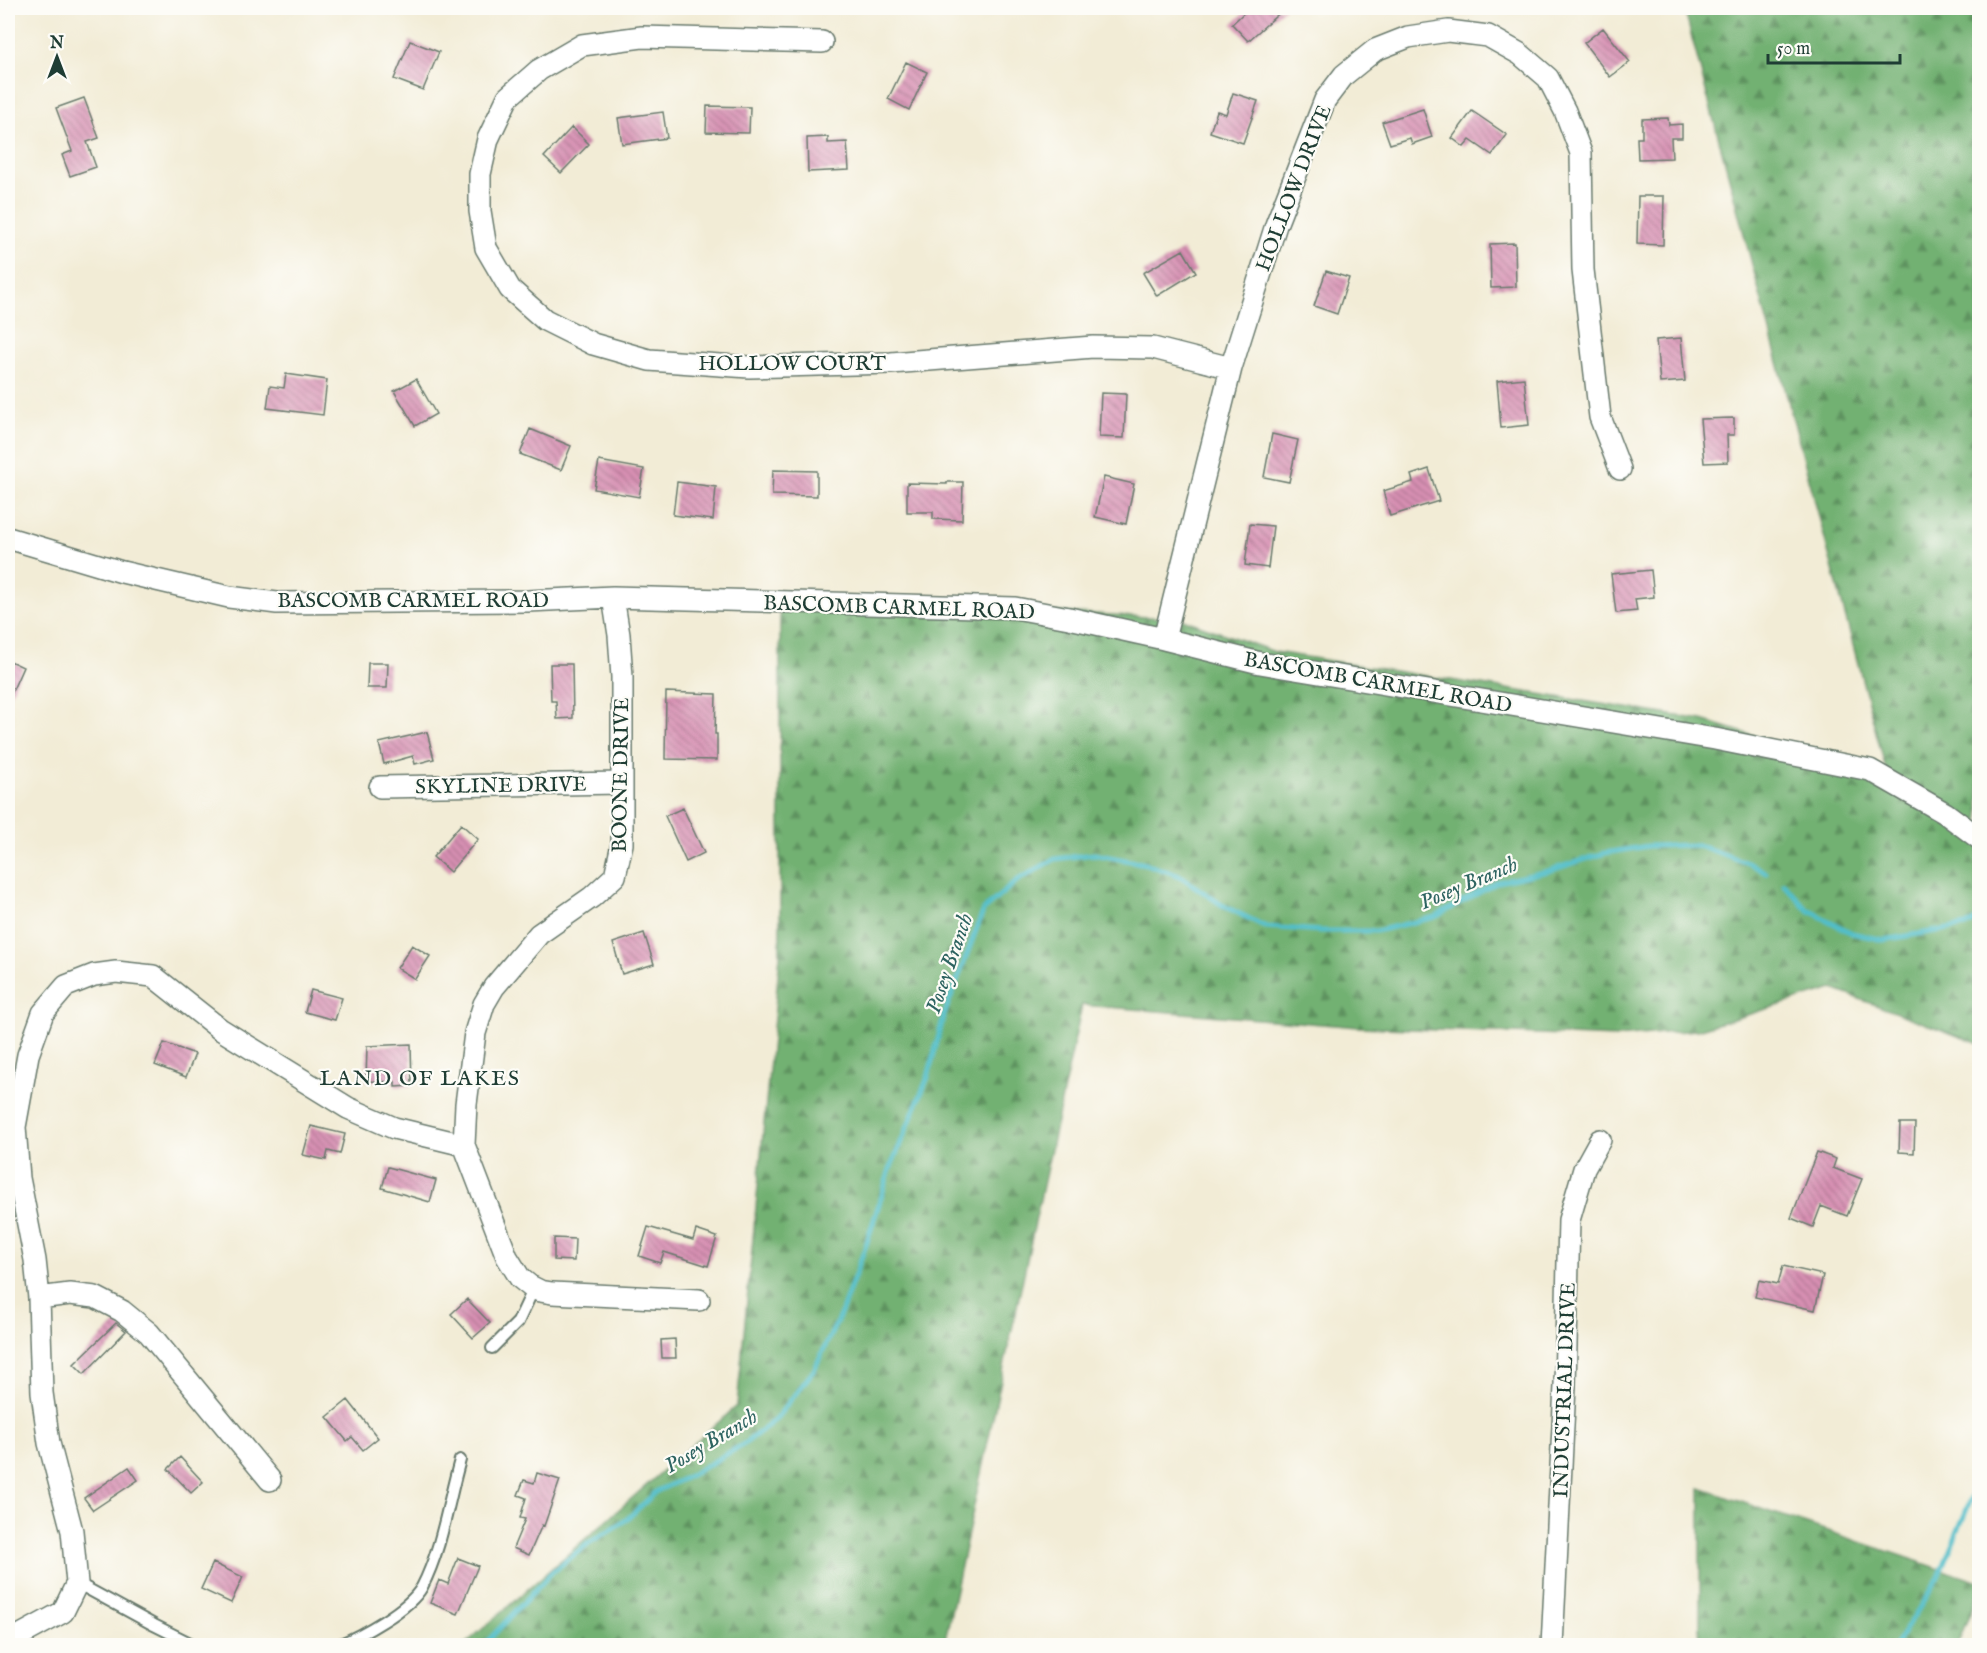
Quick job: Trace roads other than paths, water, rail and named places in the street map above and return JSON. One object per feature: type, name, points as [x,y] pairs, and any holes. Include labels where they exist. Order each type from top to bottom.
[{"type":"street","name":"HOLLOW DRIVE","points":[[1164,639],[1232,368],[1276,225],[1325,100],[1344,75],[1375,50],[1408,37],[1448,31],[1488,36],[1520,54],[1548,78],[1565,111],[1581,153],[1583,270],[1600,417],[1620,470]]},
{"type":"street","name":"HOLLOW COURT","points":[[822,42],[642,37],[582,45],[539,70],[508,97],[488,139],[480,174],[480,211],[486,248],[510,289],[545,320],[593,344],[649,360],[749,367],[891,363],[1093,347],[1153,348],[1232,368]]},
{"type":"street","name":"BASCOMB CARMEL ROAD","points":[[8,538],[122,572],[229,597],[277,603],[528,601],[613,597],[1015,608],[1164,639],[1260,663],[1715,739],[1870,770],[1945,813],[1980,839]]},
{"type":"street","name":"BOONE DRIVE","points":[[464,1145],[466,1104],[475,1033],[484,1004],[494,987],[538,934],[592,897],[615,876],[622,844],[622,678],[613,597]]},
{"type":"street","name":"SKYLINE DRIVE","points":[[380,788],[622,783]]},
{"type":"street","points":[[8,1642],[63,1612],[77,1583],[72,1532],[49,1443],[42,1393],[39,1298],[35,1260],[19,1178],[15,1127],[28,1055],[43,1013],[66,986],[94,975],[116,972],[153,976],[220,1029],[348,1108],[394,1128],[464,1145],[507,1257],[520,1278],[534,1288],[552,1293],[699,1300]]},
{"type":"street","points":[[8,1107],[15,1127]]},
{"type":"street","name":"INDUSTRIAL DRIVE","points":[[1552,1646],[1565,1386],[1569,1220],[1584,1169],[1600,1140]]},
{"type":"street","points":[[39,1298],[70,1294],[95,1297],[122,1311],[149,1333],[270,1480]]},
{"type":"lane","points":[[492,1348],[518,1322],[534,1288]]},
{"type":"lane","points":[[336,1646],[355,1638],[395,1614],[421,1589],[440,1541],[460,1460]]},
{"type":"lane","points":[[77,1583],[196,1646]]},
{"type":"waterway","name":"Posey Branch","points":[[483,1646],[552,1572],[589,1543],[626,1520],[657,1491],[687,1477],[744,1444],[775,1420],[814,1370],[841,1313],[890,1169],[928,1077],[944,1015],[984,909],[1018,880],[1055,859],[1094,854],[1146,864],[1180,876],[1222,905],[1266,927],[1321,931],[1376,931],[1435,917],[1498,882],[1548,871],[1605,853],[1648,846],[1698,845],[1753,865],[1766,873]]},
{"type":"waterway","name":"Posey Branch","points":[[1784,884],[1808,910],[1852,933],[1883,940],[1966,926],[1980,918]]},
{"type":"waterway","points":[[1895,1646],[1939,1577],[1980,1477]]},
{"type":"district","name":"LAND OF LAKES","points":[[420,1077]]}]
